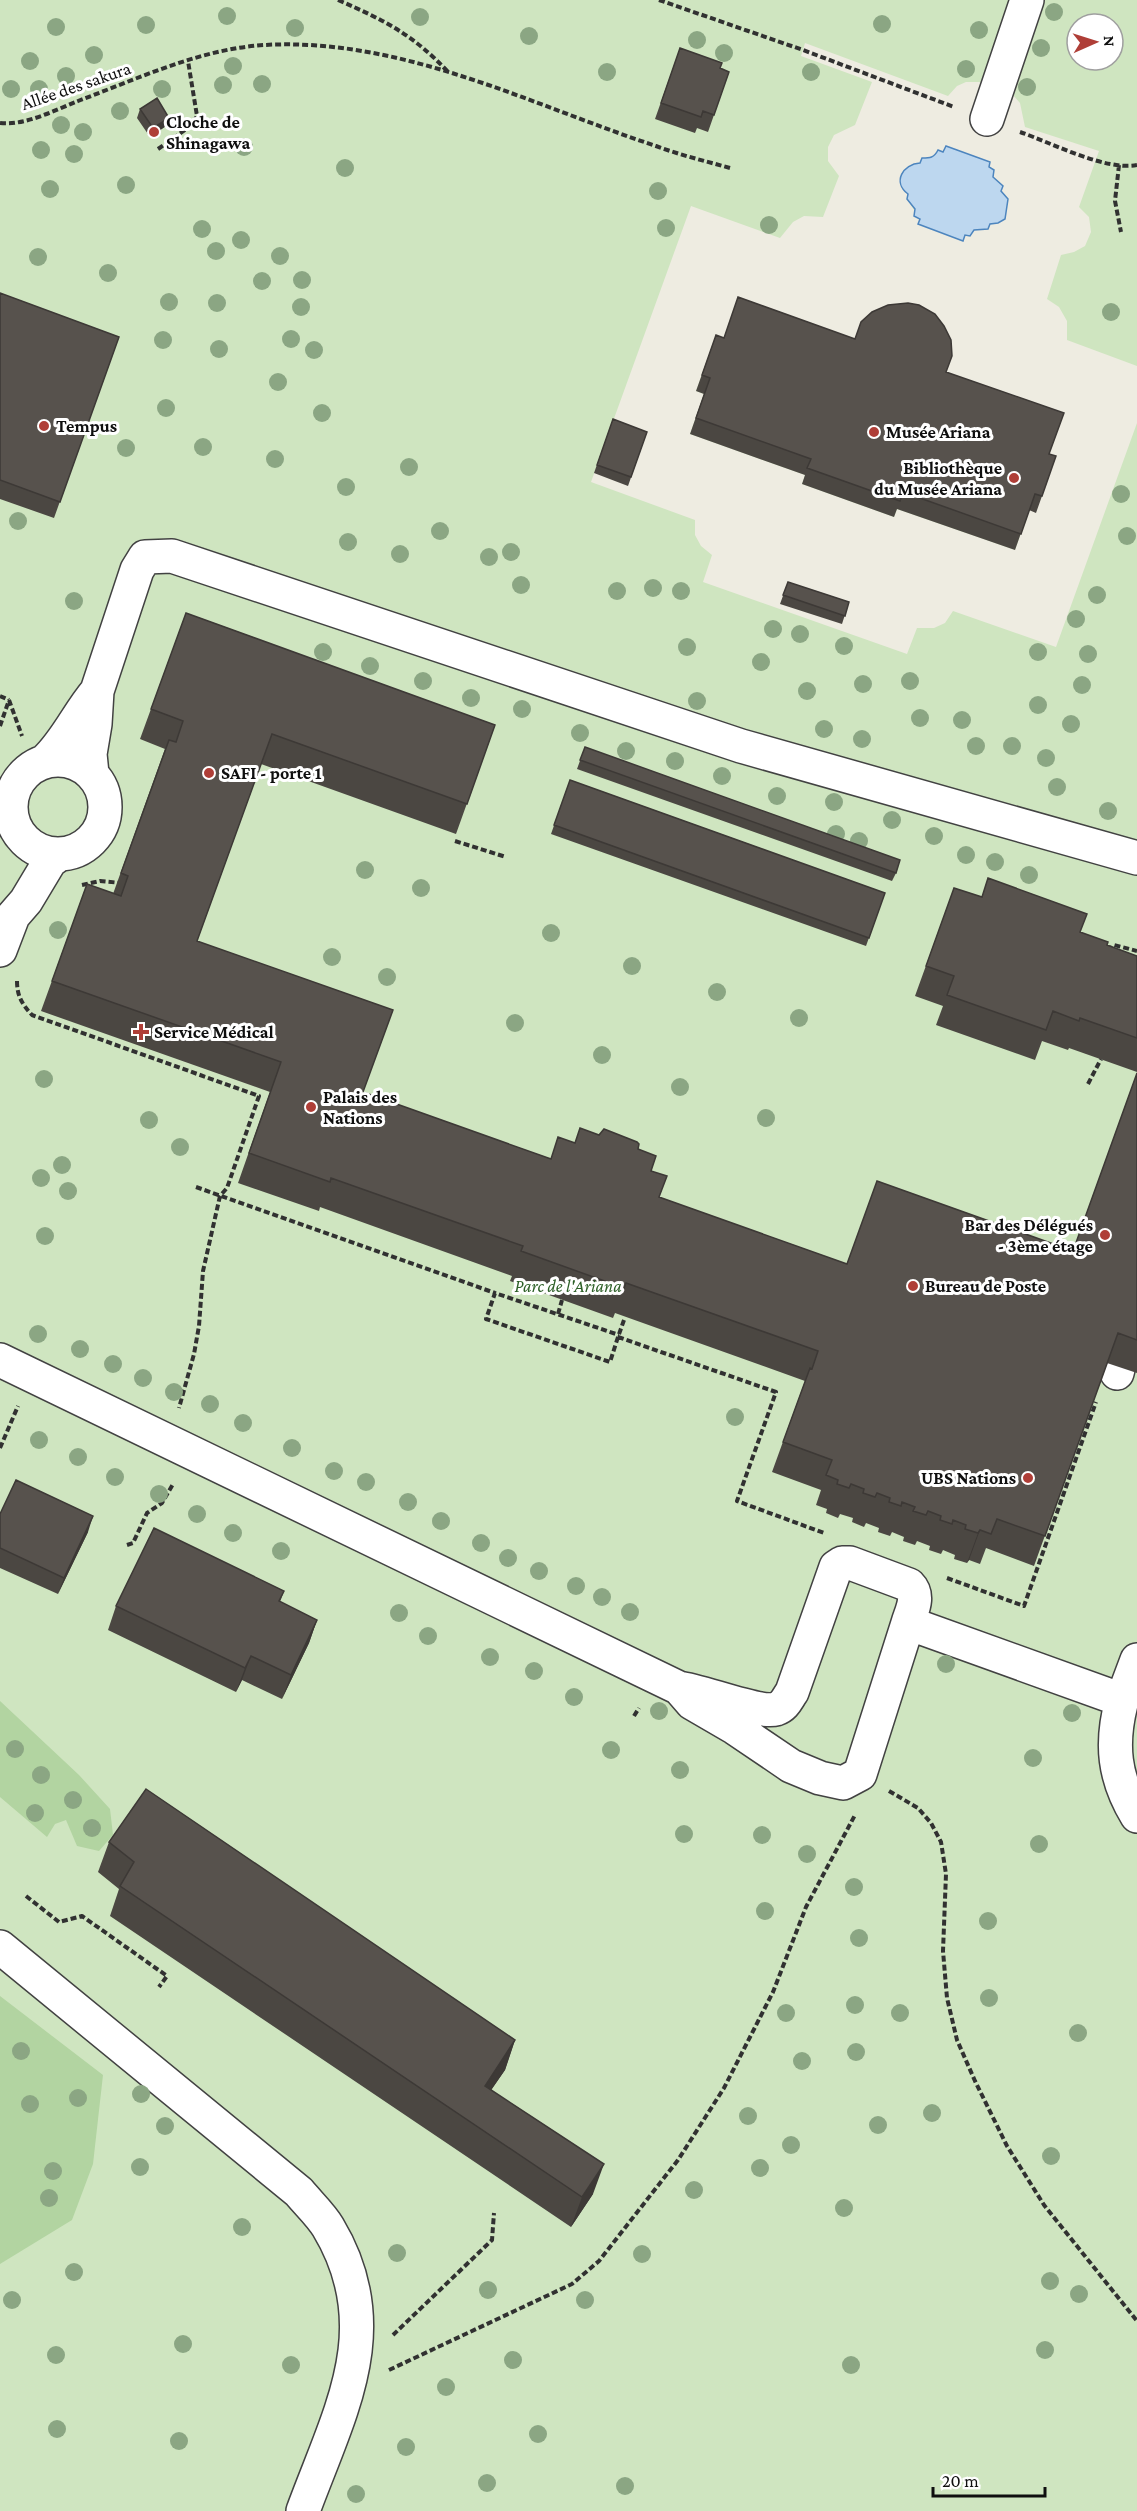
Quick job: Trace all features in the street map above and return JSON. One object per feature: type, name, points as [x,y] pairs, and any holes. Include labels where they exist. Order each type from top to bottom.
[{"type":"street","points":[[987,120],[1027,0]]},
{"type":"street","points":[[92,774],[90,754],[97,691],[137,570],[145,557],[172,556],[741,746],[1137,858]]},
{"type":"street","points":[[13,916],[13,897],[22,862],[21,837],[10,813],[15,786],[27,771],[45,761],[58,747],[77,715],[97,691]]},
{"type":"street","points":[[0,950],[13,916],[26,901],[50,861],[60,854],[85,846],[101,825],[105,812],[100,785],[92,774],[70,761],[45,761]]},
{"type":"street","points":[[21,837],[39,850],[60,854]]},
{"type":"street","points":[[0,1360],[679,1688],[710,1694],[762,1710],[775,1709],[784,1705],[792,1692],[836,1567],[842,1563],[850,1563],[909,1585],[915,1590],[915,1600],[860,1774],[843,1783],[820,1778],[791,1766],[735,1728],[692,1703],[679,1688]]},
{"type":"street","points":[[908,1623],[1122,1700]]},
{"type":"street","points":[[1137,1660],[1122,1700],[1114,1747],[1124,1795],[1137,1816]]},
{"type":"street","points":[[0,1947],[299,2192],[328,2227],[348,2268],[355,2294],[357,2345],[348,2389],[303,2511]]},
{"type":"path","points":[[338,0],[382,19],[428,49],[449,73]]},
{"type":"path","points":[[659,0],[794,46],[1095,159],[1127,167],[1137,165]]},
{"type":"path","name":"Allée des sakura","points":[[0,123],[35,117],[188,60],[263,45],[320,46],[378,54],[449,73],[657,147],[730,168]]},
{"type":"path","points":[[158,149],[192,125],[197,116],[188,60]]},
{"type":"path","points":[[1119,165],[1115,184],[1115,201],[1121,232]]},
{"type":"path","points":[[0,696],[9,700],[0,726]]},
{"type":"path","points":[[455,841],[506,857]]},
{"type":"path","points":[[77,887],[100,881],[126,884]]},
{"type":"path","points":[[1106,955],[1114,945],[1137,951]]},
{"type":"path","points":[[17,979],[17,993],[23,1005],[32,1015],[259,1096],[227,1188],[220,1196],[203,1271],[199,1326],[187,1385],[178,1412],[186,1433],[185,1450],[168,1497],[147,1513],[133,1543],[127,1545]]},
{"type":"path","points":[[1088,1084],[1101,1059]]},
{"type":"path","points":[[254,1111],[262,1114]]},
{"type":"path","points":[[196,1186],[776,1392],[737,1501],[830,1535]]},
{"type":"path","points":[[495,1293],[486,1319],[610,1362],[624,1320]]},
{"type":"path","points":[[558,1314],[562,1300]]},
{"type":"path","points":[[943,1577],[1024,1606],[1112,1378]]},
{"type":"path","points":[[860,1774],[918,1808],[931,1822],[941,1842],[946,1874],[943,1951],[947,1998],[957,2040],[1007,2146],[1044,2205],[1137,2321]]},
{"type":"path","points":[[382,2373],[572,2284],[598,2262],[624,2230],[703,2124],[746,2047],[773,1992],[806,1907],[852,1824],[861,1796],[860,1774]]},
{"type":"path","points":[[26,1896],[58,1922],[82,1916],[167,1976],[159,1987]]},
{"type":"path","points":[[386,2341],[492,2240],[494,2213]]},
{"type":"green space","name":"Parc de l'Ariana","points":[[0,0],[1137,0],[1137,2511],[0,2511]]},
{"type":"green space","points":[[0,1701],[79,1775],[110,1809],[113,1835],[99,1851],[77,1846],[66,1820],[55,1824],[47,1837],[0,1797]]},
{"type":"green space","points":[[0,1996],[103,2075],[93,2164],[72,2220],[0,2264]]},
{"type":"shaded area","points":[[805,43],[948,96],[957,86],[966,82],[979,82],[1013,95],[1020,103],[1025,127],[1099,151],[1079,207],[1089,217],[1091,232],[1085,246],[1061,255],[1047,299],[1059,307],[1067,321],[1067,340],[1137,366],[1137,423],[1056,647],[953,611],[945,623],[934,628],[917,628],[907,654],[703,582],[712,555],[701,546],[695,535],[695,520],[591,482],[691,206],[780,238],[793,222],[804,216],[823,217],[839,176],[828,161],[828,147],[834,135],[855,125],[872,82],[801,56]],"holes":[[[946,146],[988,167],[1001,191],[1005,218],[998,223],[990,224],[988,229],[974,230],[965,235],[963,240],[920,219],[907,199],[922,158],[930,158],[943,152]],[[855,338],[1029,510],[1015,550],[897,509],[894,517],[802,484],[805,475],[690,434],[704,394],[696,391],[710,352],[718,354]]]},
{"type":"water","points":[[946,146],[990,162],[989,167],[994,170],[993,177],[1003,186],[1001,191],[1008,199],[1005,219],[990,224],[988,229],[974,230],[970,236],[965,235],[963,241],[918,224],[920,219],[914,216],[915,209],[907,199],[908,194],[903,189],[900,179],[909,167],[920,163],[922,158],[930,158],[938,150],[943,152]]},
{"type":"building","points":[[680,48],[722,63],[720,68],[729,72],[714,115],[703,111],[701,117],[661,103]]},
{"type":"building","points":[[157,98],[169,118],[153,128],[140,109]]},
{"type":"building","name":"Tempus","points":[[0,293],[119,337],[60,502],[0,480]]},
{"type":"building","name":"Musée Ariana","points":[[738,297],[855,339],[861,322],[872,312],[888,305],[908,303],[919,305],[935,314],[951,340],[952,356],[946,372],[1064,413],[1049,454],[1056,456],[1042,496],[1035,494],[1021,534],[903,492],[900,501],[807,468],[811,459],[696,418],[710,378],[702,375],[716,335],[724,338]]},
{"type":"building","points":[[613,419],[647,432],[631,477],[597,465]]},
{"type":"building","points":[[788,582],[849,602],[845,616],[783,595]]},
{"type":"building","name":"Palais des Nations","points":[[186,613],[495,725],[467,804],[272,734],[197,941],[393,1010],[363,1092],[551,1159],[558,1137],[575,1143],[580,1128],[599,1135],[604,1129],[637,1142],[638,1149],[656,1156],[651,1171],[667,1176],[659,1197],[847,1264],[877,1181],[1073,1251],[1137,1073],[1137,1340],[1118,1333],[1045,1536],[997,1519],[991,1534],[980,1530],[978,1533],[965,1529],[966,1525],[953,1520],[952,1524],[940,1520],[941,1516],[928,1511],[926,1515],[913,1511],[915,1507],[902,1502],[901,1506],[889,1502],[890,1498],[877,1493],[875,1497],[863,1493],[864,1489],[851,1484],[849,1488],[837,1484],[838,1480],[826,1475],[832,1460],[783,1442],[818,1351],[626,1283],[624,1288],[521,1251],[523,1246],[331,1178],[330,1182],[249,1153],[281,1062],[52,981],[87,884],[121,896],[128,876],[121,873],[169,740],[176,742],[183,721],[151,709]]},
{"type":"building","points":[[585,747],[900,860],[896,873],[580,760]]},
{"type":"building","points":[[570,780],[885,893],[869,938],[554,825]]},
{"type":"building","points":[[988,878],[1087,914],[1080,932],[1137,956],[1137,1038],[1053,1011],[1046,1030],[947,995],[954,976],[926,966],[954,888],[982,897]]},
{"type":"building","points":[[16,1480],[93,1516],[64,1578],[0,1548],[0,1514]]},
{"type":"building","points":[[154,1528],[284,1591],[279,1601],[317,1620],[291,1675],[251,1656],[245,1668],[116,1606]]},
{"type":"building","points":[[146,1789],[515,2040],[485,2086],[604,2164],[582,2197],[120,1886],[134,1862],[109,1842]]},
{"type":"place","name":"Cloche de Shinagawa","points":[[154,132]]},
{"type":"place","name":"Tempus","points":[[44,426]]},
{"type":"place","name":"Musée Ariana","points":[[874,432]]},
{"type":"place","name":"Bibliothèque du Musée Ariana","points":[[1014,478]]},
{"type":"place","name":"SAFI - porte 1","points":[[209,773]]},
{"type":"place","name":"Service Médical","points":[[141,1032]]},
{"type":"place","name":"Palais des Nations","points":[[311,1107]]},
{"type":"place","name":"Bar des Délégués - 3ème étage","points":[[1105,1235]]},
{"type":"place","name":"Bureau de Poste","points":[[913,1286]]},
{"type":"place","name":"UBS Nations","points":[[1028,1478]]}]
